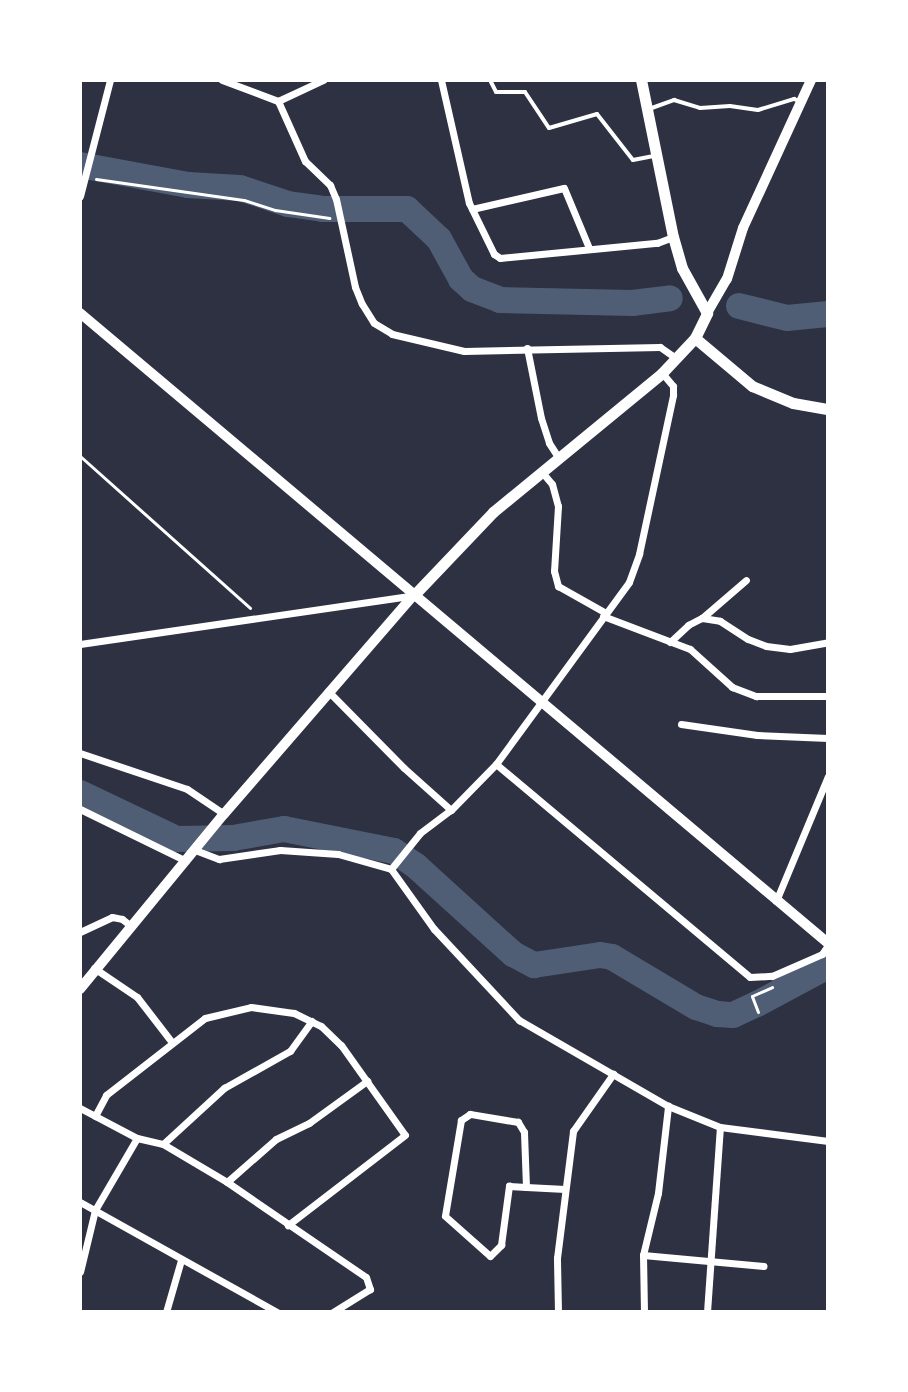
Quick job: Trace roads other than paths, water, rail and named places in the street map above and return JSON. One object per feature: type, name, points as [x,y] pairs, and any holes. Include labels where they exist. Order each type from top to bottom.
[{"type":"main road","points":[[641,80],[673,237],[682,268],[707,313]]},
{"type":"main road","points":[[80,989],[94,968],[328,691],[414,595],[493,512],[662,373],[695,338],[727,279],[743,228],[811,80]]},
{"type":"main road","points":[[80,313],[828,944]]},
{"type":"main road","points":[[695,338],[752,386],[793,403],[828,409]]},
{"type":"street","points":[[80,196],[110,80]]},
{"type":"street","points":[[222,80],[278,101],[305,161],[324,178],[336,199],[355,287],[374,323],[392,334],[421,344],[464,351],[660,347],[676,358]]},
{"type":"street","points":[[278,101],[323,80]]},
{"type":"street","points":[[441,80],[472,209],[494,254],[500,258],[657,243],[673,237]]},
{"type":"street","points":[[472,209],[564,188],[589,248]]},
{"type":"street","points":[[527,348],[541,418],[549,443],[558,457]]},
{"type":"street","points":[[391,869],[420,833],[451,810],[496,764],[629,582],[639,554],[673,395],[673,386],[662,373]]},
{"type":"street","points":[[541,471],[552,484],[558,506],[554,571],[558,586],[605,614],[696,653],[732,687],[756,696],[828,696]]},
{"type":"street","points":[[670,642],[746,580]]},
{"type":"street","points":[[80,644],[414,595]]},
{"type":"street","points":[[702,618],[720,621],[748,639],[766,646],[790,649],[828,642]]},
{"type":"street","points":[[328,691],[404,768],[451,810]]},
{"type":"street","points":[[681,724],[757,735],[828,738]]},
{"type":"street","points":[[80,753],[187,789],[220,819]]},
{"type":"street","points":[[496,764],[750,977],[772,976],[822,954],[828,944]]},
{"type":"street","points":[[776,901],[828,776]]},
{"type":"street","points":[[80,809],[186,861]]},
{"type":"street","points":[[196,850],[219,859],[280,850],[338,854],[391,869],[434,929],[519,1020],[668,1106],[720,1127],[828,1141]]},
{"type":"street","points":[[80,932],[112,917],[122,919],[131,926]]},
{"type":"street","points":[[94,968],[137,997],[171,1041]]},
{"type":"street","points":[[95,1116],[106,1095],[171,1041],[205,1018],[251,1007],[294,1013],[312,1021],[330,1032],[405,1135],[288,1225]]},
{"type":"street","points":[[163,1144],[224,1088],[290,1051],[312,1021]]},
{"type":"street","points":[[558,1312],[557,1258],[573,1131],[613,1074]]},
{"type":"street","points":[[227,1182],[276,1139],[309,1123],[367,1081]]},
{"type":"street","points":[[644,1312],[643,1255],[658,1193],[668,1106]]},
{"type":"street","points":[[80,1108],[137,1138],[163,1144],[227,1182],[366,1277],[370,1289],[333,1312]]},
{"type":"street","points":[[526,1187],[524,1132],[518,1122],[470,1114],[461,1120],[445,1216],[490,1256],[501,1245],[509,1186],[526,1187],[565,1189]]},
{"type":"street","points":[[707,1312],[720,1127]]},
{"type":"street","points":[[80,1272],[95,1210],[137,1138]]},
{"type":"street","points":[[80,1202],[277,1312]]},
{"type":"street","points":[[643,1255],[764,1266]]},
{"type":"street","points":[[166,1312],[181,1260]]},
{"type":"lane","points":[[490,80],[496,92],[525,92],[549,128],[597,114],[633,160],[656,155]]},
{"type":"lane","points":[[647,109],[674,100],[700,108],[730,106],[758,110],[794,99],[801,102]]},
{"type":"waterway","points":[[80,165],[188,185],[240,188],[288,204],[322,209],[407,209],[439,239],[461,279],[472,289],[500,300],[632,303],[670,298]]},
{"type":"waterway","points":[[739,306],[787,318],[828,314]]},
{"type":"waterway","points":[[80,793],[177,839],[233,838],[284,829],[394,851],[416,866],[513,954],[534,965],[600,955],[612,957],[696,1007],[717,1014],[733,1015],[828,966]]}]
